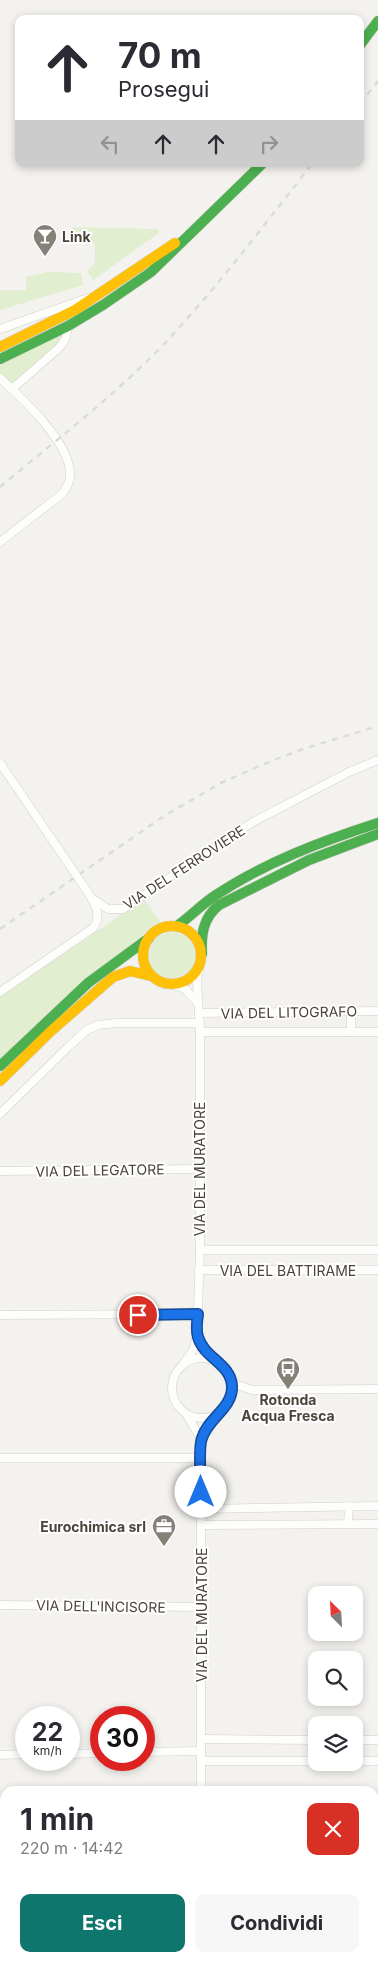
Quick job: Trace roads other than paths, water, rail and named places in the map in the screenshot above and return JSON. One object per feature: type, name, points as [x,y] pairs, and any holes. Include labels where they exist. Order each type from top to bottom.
[{"type":"main road","points":[[364,40],[378,22]]},
{"type":"main road","points":[[0,359],[68,326],[151,272],[259,167]]},
{"type":"main road","points":[[0,348],[44,327],[101,294],[167,249],[209,216]]},
{"type":"main road","points":[[0,1066],[88,983],[161,928],[177,926],[218,894],[238,882],[306,850],[378,823]]},
{"type":"main road","points":[[0,1081],[76,1009],[113,977],[130,971],[140,972],[158,981],[174,985],[189,980],[199,968],[202,954],[201,937],[205,924],[210,914],[220,906],[328,852],[378,834]]},
{"type":"main road","points":[[177,926],[191,933],[200,946],[202,954]]},
{"type":"main road","points":[[149,938],[143,954],[146,969],[151,976]]},
{"type":"street","points":[[0,329],[101,294]]},
{"type":"street","points":[[12,389],[60,347],[66,338],[68,326]]},
{"type":"street","points":[[0,378],[59,443],[66,455],[70,476],[68,486],[62,494],[0,542]]},
{"type":"street","name":"VIA DEL FERROVIERE","points":[[93,899],[108,909],[123,909],[253,822],[349,772],[378,760]]},
{"type":"street","points":[[0,763],[93,899],[98,915],[98,922],[93,928],[0,992]]},
{"type":"street","name":"VIA DEL MURATORE","points":[[184,1363],[193,1350],[197,1336],[198,1314],[200,1250],[199,968]]},
{"type":"street","points":[[174,985],[185,988],[198,1003]]},
{"type":"street","points":[[351,1011],[351,1032]]},
{"type":"street","name":"VIA DEL LITOGRAFO","points":[[199,1013],[378,1011]]},
{"type":"street","points":[[0,1114],[87,1030],[98,1025],[200,1023]]},
{"type":"street","name":"VIA DEL LITOGRAFO","points":[[200,1032],[378,1032]]},
{"type":"street","name":"VIA DEL LEGATORE","points":[[0,1171],[199,1169]]},
{"type":"street","name":"VIA DEL BATTIRAME","points":[[200,1250],[378,1250]]},
{"type":"street","name":"VIA DEL BATTIRAME","points":[[199,1270],[378,1270]]},
{"type":"street","points":[[0,1315],[198,1314]]},
{"type":"street","points":[[197,1336],[203,1349],[229,1373],[232,1383],[230,1398],[226,1407],[218,1414],[201,1439],[187,1415],[173,1400],[171,1390],[174,1375],[184,1363],[193,1358],[204,1357],[214,1360]]},
{"type":"street","points":[[232,1383],[252,1390]]},
{"type":"street","points":[[230,1398],[252,1390],[378,1389]]},
{"type":"street","points":[[187,1415],[203,1418],[218,1414]]},
{"type":"street","name":"VIA DEL MURATORE","points":[[201,1439],[201,1786]]},
{"type":"street","points":[[0,1458],[201,1458]]},
{"type":"street","points":[[348,1524],[349,1506]]},
{"type":"street","points":[[201,1509],[378,1506]]},
{"type":"street","points":[[201,1525],[378,1524]]},
{"type":"street","name":"VIA DELL'INCISORE","points":[[0,1605],[201,1607]]},
{"type":"street","points":[[201,1740],[308,1740]]},
{"type":"street","points":[[363,1740],[378,1740]]},
{"type":"street","points":[[155,1752],[201,1751]]},
{"type":"street","points":[[0,1755],[15,1754]]},
{"type":"street","points":[[201,1761],[308,1761]]},
{"type":"street","points":[[363,1761],[378,1761]]},
{"type":"railway","points":[[364,99],[378,81]]},
{"type":"railway","points":[[0,487],[104,401],[163,345],[221,279],[310,167]]},
{"type":"railway","points":[[0,929],[164,816],[221,783],[303,749],[378,726]]},
{"type":"place","name":"Link","points":[[45,257]]},
{"type":"place","name":"Rotonda Acqua Fresca","points":[[288,1390]]},
{"type":"place","name":"Eurochimica srl","points":[[164,1547]]}]
